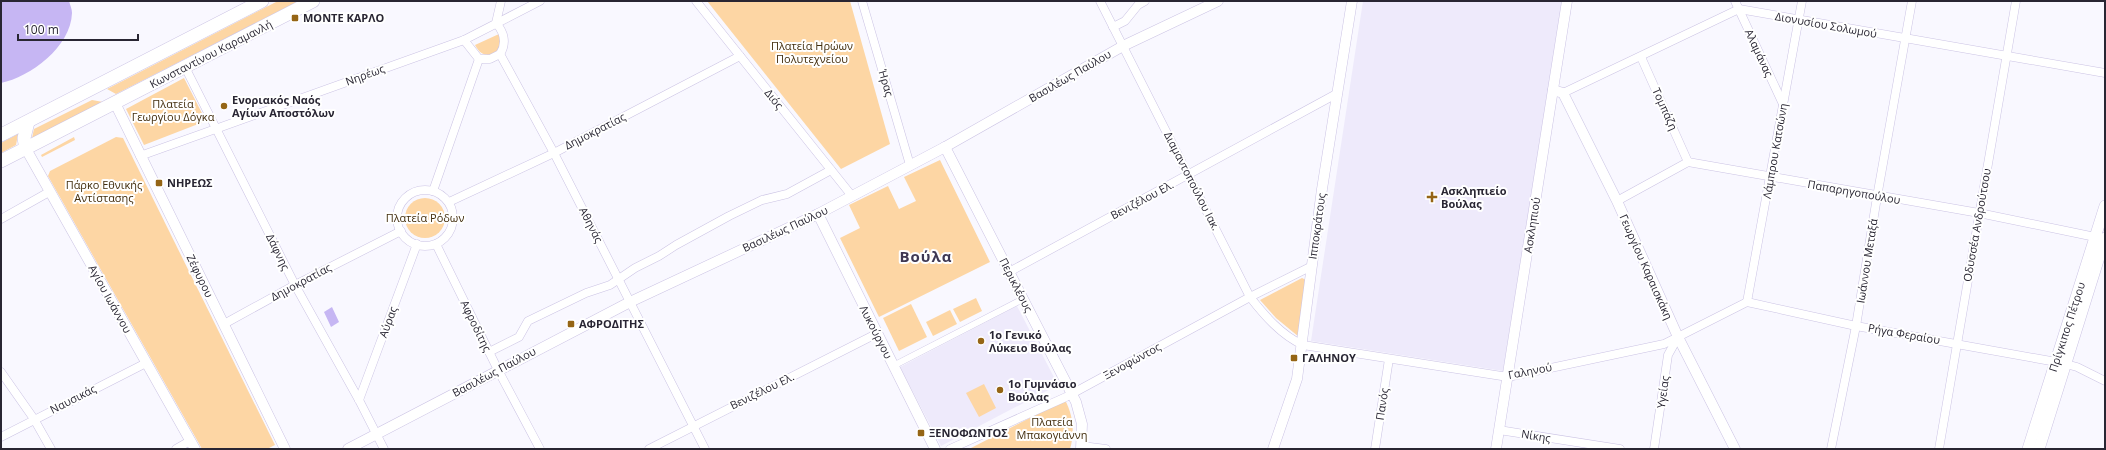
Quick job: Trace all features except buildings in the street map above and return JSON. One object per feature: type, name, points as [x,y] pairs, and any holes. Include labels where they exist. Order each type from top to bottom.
[{"type":"highway","name":"Κωνσταντίνου Καραμανλή","points":[[1,135],[262,1]]},
{"type":"highway","name":"Κωνσταντίνου Καραμανλή","points":[[1,162],[313,1]]},
{"type":"highway","points":[[87,92],[100,94],[115,103]]},
{"type":"highway","points":[[26,149],[24,138],[28,122]]},
{"type":"main road","name":"Πρίγκιπος Πέτρου","points":[[2028,449],[2061,363],[2102,238],[2105,206]]},
{"type":"main road","name":"Πρίγκιπος Πέτρου","points":[[2039,449],[2061,363]]},
{"type":"street","points":[[479,59],[490,59],[500,54],[504,43],[501,30],[496,23],[500,1]]},
{"type":"street","name":"Νηρέως","points":[[140,156],[151,150],[217,129],[464,40],[540,1]]},
{"type":"street","name":"Διός","points":[[696,1],[852,196]]},
{"type":"street","name":"Ήρας","points":[[862,1],[910,165]]},
{"type":"street","name":"Διαμαντοπούλου Ιακ.","points":[[1100,1],[1250,297],[1263,314],[1293,341],[1303,345]]},
{"type":"street","points":[[1113,27],[1128,18],[1138,5],[1145,1]]},
{"type":"street","name":"Βασιλέως Παύλου","points":[[348,449],[630,302],[818,214],[945,147],[1123,46],[1218,1]]},
{"type":"street","name":"Ιπποκράτους","points":[[1273,449],[1295,389],[1303,345],[1312,266],[1352,1]]},
{"type":"street","name":"Ασκληπιού","points":[[1496,449],[1558,92],[1567,1]]},
{"type":"street","name":"Αλαμάνας","points":[[1735,1],[1783,104]]},
{"type":"street","name":"Λάμπρου Κατσώνη","points":[[1747,302],[1802,1]]},
{"type":"street","name":"Ιωάννου Μεταξά","points":[[1831,449],[1856,326],[1877,197],[1912,1]]},
{"type":"street","name":"Οδυσσέα Ανδρούτσου","points":[[1938,449],[2016,1]]},
{"type":"street","points":[[1558,92],[1641,57],[1739,10]]},
{"type":"street","name":"Διονυσίου Σολωμού","points":[[1739,10],[1906,40],[2105,73]]},
{"type":"street","points":[[464,40],[479,59]]},
{"type":"street","name":"Αθηνάς","points":[[500,54],[554,153],[705,449]]},
{"type":"street","name":"Δημοκρατίας","points":[[449,202],[554,153],[740,56]]},
{"type":"street","name":"Τομπάζη","points":[[1641,57],[1688,162]]},
{"type":"street","points":[[433,191],[479,59]]},
{"type":"street","name":"Δάφνης","points":[[185,67],[295,285],[359,400],[384,449]]},
{"type":"street","name":"Γεωργίου Καραισκάκη","points":[[1558,92],[1617,201],[1678,337],[1735,449]]},
{"type":"street","name":"Βενιζέλου Ελ.","points":[[1009,272],[1338,93]]},
{"type":"street","name":"Ζέφυρου","points":[[115,103],[285,449]]},
{"type":"street","name":"Περικλέους","points":[[945,147],[1072,393],[1081,418],[1081,447]]},
{"type":"street","name":"Αγίου Ιωάννου","points":[[26,149],[192,445]]},
{"type":"street","points":[[1617,201],[1688,162]]},
{"type":"street","name":"Παπαρηγοπούλου","points":[[1688,162],[1877,197],[1979,213],[2102,238]]},
{"type":"street","points":[[489,352],[519,337],[528,321],[586,293],[603,288],[619,280],[635,268],[729,216],[762,200],[787,194],[831,170]]},
{"type":"street","points":[[417,191],[433,191],[442,195],[449,202],[453,220],[451,229],[448,235],[436,244],[426,246],[416,244],[408,240],[401,232],[397,215],[404,200],[417,191]]},
{"type":"street","points":[[1,219],[50,192]]},
{"type":"street","name":"Λυκούργου","points":[[818,214],[876,334],[935,449]]},
{"type":"street","name":"Δημοκρατίας","points":[[224,324],[295,285],[401,232]]},
{"type":"street","name":"Αύρας","points":[[359,400],[416,244]]},
{"type":"street","name":"Αφροδίτης","points":[[436,244],[498,370],[540,449]]},
{"type":"street","name":"Ξενοφώντος","points":[[950,449],[1072,393],[1250,297],[1312,266]]},
{"type":"street","points":[[893,366],[1023,299]]},
{"type":"street","name":"Γαληνού","points":[[1303,345],[1508,377],[1664,344],[1747,302]]},
{"type":"street","name":"Ρήγα Φεραίου","points":[[1747,302],[1856,326],[2061,363],[2105,381]]},
{"type":"street","name":"Βενιζέλου Ελ.","points":[[649,449],[876,334]]},
{"type":"street","name":"Υγείας","points":[[1654,449],[1668,355],[1678,337]]},
{"type":"street","name":"Πανός","points":[[1375,449],[1389,359]]},
{"type":"street","name":"Ναυσικάς","points":[[1,437],[146,363]]},
{"type":"street","points":[[1,372],[34,419],[51,449]]},
{"type":"street","name":"Νίκης","points":[[1499,430],[1620,449]]},
{"type":"street","points":[[176,449],[192,445]]},
{"type":"street","points":[[1081,447],[1106,449]]},
{"type":"shaded area","points":[[1,1],[69,1],[72,13],[70,26],[57,49],[36,67],[12,80],[1,83]]},
{"type":"shaded area","name":"Ασκληπιείο Βούλας","points":[[1363,1],[1562,1],[1503,371],[1311,341]]},
{"type":"shaded area","points":[[1017,306],[1058,385],[941,446],[900,367]]},
{"type":"shaded area","points":[[332,307],[339,322],[331,327],[324,312]]},
{"type":"green space","points":[[278,1],[299,1],[116,94],[107,89]]},
{"type":"green space","name":"Πλατεία Ηρώων Πολυτεχνείου","points":[[707,1],[850,1],[890,144],[841,169]]},
{"type":"green space","points":[[499,34],[501,40],[498,53],[490,55],[484,54],[479,51],[475,45]]},
{"type":"green space","name":"Πλατεία Γεωργίου Δόγκα","points":[[184,78],[206,121],[144,145],[126,109]]},
{"type":"green space","points":[[92,100],[103,102],[32,138],[34,129]]},
{"type":"green space","points":[[18,134],[16,145],[1,153],[1,143]]},
{"type":"green space","points":[[74,137],[75,140],[42,157],[41,155]]},
{"type":"green space","name":"Πάρκο Εθνικής Αντίστασης","points":[[116,137],[123,138],[275,445],[267,449],[202,449],[48,176],[50,171]]},
{"type":"green space","points":[[940,160],[990,262],[879,317],[840,238],[860,228],[849,205],[888,186],[899,209],[916,201],[904,177]]},
{"type":"green space","name":"Πλατεία Ρόδων","points":[[429,198],[436,201],[442,207],[445,218],[444,226],[436,235],[429,238],[421,238],[414,235],[406,226],[405,214],[408,207],[417,199]]},
{"type":"green space","points":[[1302,278],[1306,280],[1299,337],[1276,318],[1260,300]]},
{"type":"green space","points":[[976,298],[982,311],[960,322],[953,309]]},
{"type":"green space","points":[[911,304],[927,337],[899,351],[883,318]]},
{"type":"green space","points":[[950,310],[957,324],[933,336],[926,322]]},
{"type":"green space","points":[[984,384],[996,408],[979,417],[966,393]]},
{"type":"green space","name":"Πλατεία Μπακογιάννη","points":[[1065,400],[1070,412],[1073,430],[1070,449],[969,449]]},
{"type":"place","name":"ΜΟΝΤΕ ΚΑΡΛΟ","points":[[295,18]]},
{"type":"place","name":"Ενοριακός Ναός Αγίων Αποστόλων","points":[[224,106]]},
{"type":"place","name":"ΝΗΡΕΩΣ","points":[[159,183]]},
{"type":"place","name":"Ασκληπιείο Βούλας","points":[[1432,197]]},
{"type":"place","name":"ΑΦΡΟΔΙΤΗΣ","points":[[571,324]]},
{"type":"place","name":"1ο Γενικό Λύκειο Βούλας","points":[[981,341]]},
{"type":"place","name":"ΓΑΛΗΝΟΥ","points":[[1294,358]]},
{"type":"place","name":"1ο Γυμνάσιο Βούλας","points":[[1000,390]]},
{"type":"place","name":"ΞΕΝΟΦΩΝΤΟΣ","points":[[921,433]]},
{"type":"district","name":"Βούλα","points":[[926,257]]}]
